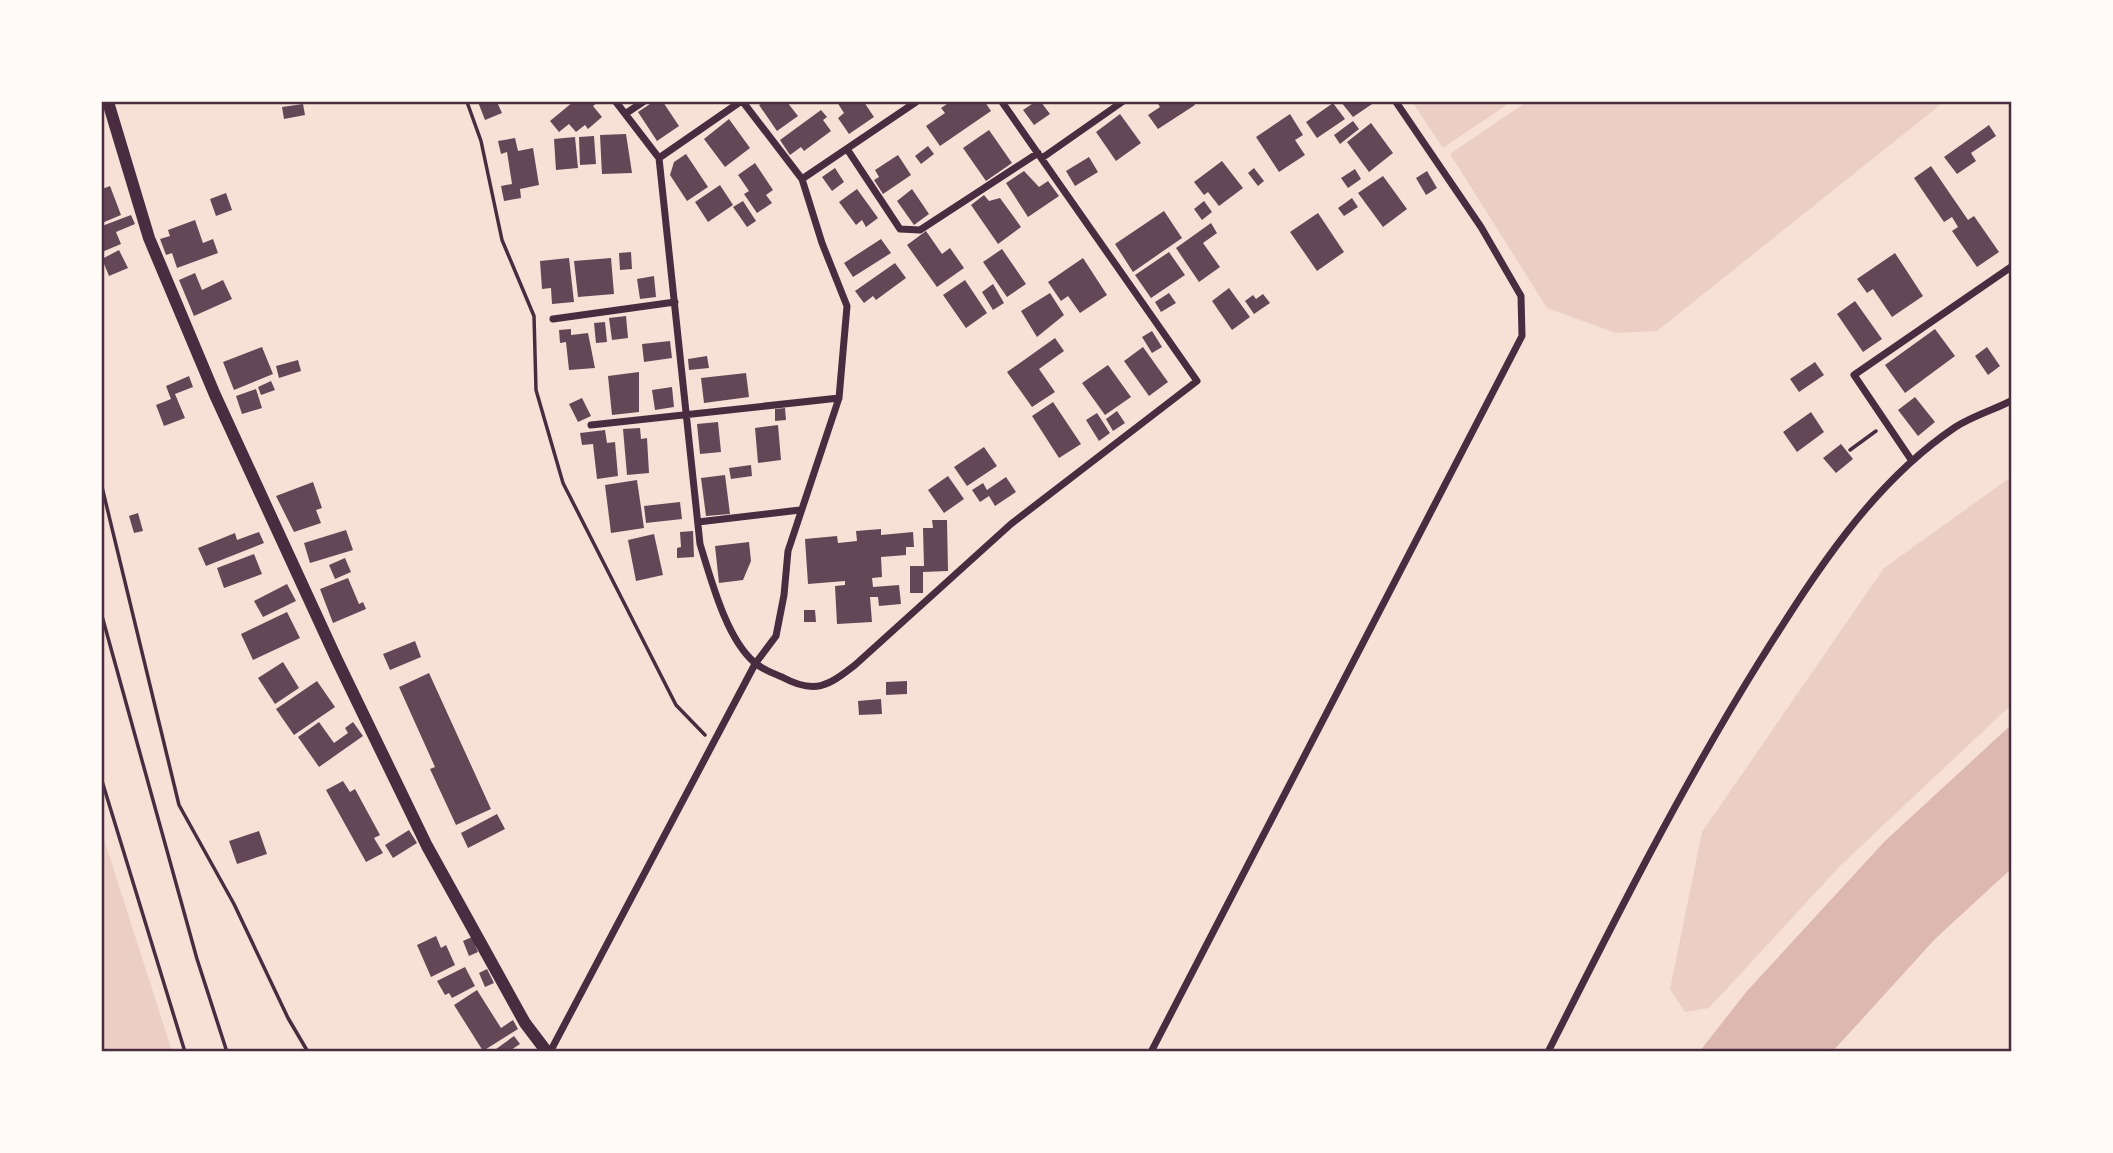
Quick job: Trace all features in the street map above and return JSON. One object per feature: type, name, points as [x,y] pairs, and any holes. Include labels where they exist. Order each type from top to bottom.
[{"type":"street","points":[[107,102],[149,238],[215,395],[337,660],[427,846],[525,1023],[549,1052],[755,664],[776,636],[788,551],[839,398],[847,306],[822,243],[802,178],[742,102],[659,158]]},
{"type":"street","points":[[615,102],[659,158],[685,413],[698,522],[707,565],[737,645],[755,664],[800,687],[832,684],[1011,524],[1197,381],[1002,102]]},
{"type":"street","points":[[625,114],[643,102]]},
{"type":"street","points":[[802,178],[916,102]]},
{"type":"street","points":[[846,149],[900,229],[920,230],[1122,102]]},
{"type":"street","points":[[1151,1052],[1521,336],[1521,296],[1481,227],[1396,102]]},
{"type":"street","points":[[1912,461],[1854,375],[2011,267]]},
{"type":"street","points":[[553,319],[675,303]]},
{"type":"street","points":[[591,425],[839,398]]},
{"type":"street","points":[[1548,1052],[1653,849],[1728,713],[1792,609],[1847,530],[1912,461],[1955,427],[2011,401]]},
{"type":"street","points":[[698,522],[800,510]]},
{"type":"path","points":[[467,102],[481,141],[502,240],[534,316],[536,390],[563,483],[676,705],[699,732],[715,741]]},
{"type":"path","points":[[1850,450],[1886,424]]},
{"type":"path","points":[[102,487],[179,805],[234,904],[288,1018],[308,1052]]},
{"type":"path","points":[[102,616],[197,959],[228,1052]]},
{"type":"path","points":[[102,781],[185,1052]]},
{"type":"shaded area","points":[[1412,102],[1511,102],[1443,148]]},
{"type":"shaded area","points":[[1526,102],[1944,102],[1657,331],[1616,333],[1547,308],[1450,154]]},
{"type":"shaded area","points":[[2011,477],[2011,705],[1840,866],[1709,1008],[1685,1012],[1670,989],[1702,832],[1884,568]]},
{"type":"shaded area","points":[[2011,725],[2011,869],[1935,939],[1833,1051],[1700,1051],[1747,991],[1885,841]]},
{"type":"shaded area","points":[[102,833],[172,1051],[102,1051]]},
{"type":"building","points":[[478,102],[497,102],[502,113],[485,120]]},
{"type":"building","points":[[573,102],[598,102],[593,106],[602,117],[588,129],[585,125],[576,132],[569,124],[559,132],[550,121]]},
{"type":"building","points":[[653,102],[663,102],[679,126],[657,141],[638,112]]},
{"type":"building","points":[[764,102],[787,102],[798,116],[777,131],[759,105]]},
{"type":"building","points":[[837,102],[864,102],[874,117],[849,134],[838,118],[844,113]]},
{"type":"building","points":[[950,102],[985,102],[991,111],[940,146],[926,126],[945,113],[941,108]]},
{"type":"building","points":[[1035,102],[1041,102],[1050,114],[1034,125],[1023,110]]},
{"type":"building","points":[[1157,102],[1193,102],[1195,105],[1158,129],[1148,115],[1160,107]]},
{"type":"building","points":[[1341,102],[1375,102],[1353,117]]},
{"type":"building","points":[[1333,103],[1345,119],[1317,138],[1306,122]]},
{"type":"building","points":[[303,104],[305,115],[284,119],[282,107]]},
{"type":"building","points":[[821,110],[827,117],[823,120],[831,131],[804,151],[801,147],[790,155],[780,140]]},
{"type":"building","points":[[1120,114],[1141,143],[1116,161],[1096,132]]},
{"type":"building","points":[[1290,114],[1303,135],[1295,140],[1305,155],[1279,172],[1256,137]]},
{"type":"building","points":[[729,119],[750,148],[725,167],[704,139]]},
{"type":"building","points":[[1353,121],[1359,129],[1340,144],[1334,135]]},
{"type":"building","points":[[1371,123],[1393,153],[1369,172],[1347,142]]},
{"type":"building","points":[[1989,125],[1996,136],[1971,153],[1976,161],[1957,174],[1944,157]]},
{"type":"building","points":[[989,130],[1012,163],[986,181],[963,148]]},
{"type":"building","points":[[626,134],[632,173],[602,174],[600,135]]},
{"type":"building","points":[[594,136],[596,164],[580,165],[579,137]]},
{"type":"building","points":[[575,137],[578,168],[556,170],[554,139]]},
{"type":"building","points":[[515,138],[518,151],[533,148],[539,185],[520,189],[521,198],[504,201],[501,186],[512,184],[507,152],[501,154],[498,141]]},
{"type":"building","points":[[928,146],[934,154],[921,164],[915,156]]},
{"type":"building","points":[[686,154],[708,187],[687,201],[670,175],[674,162]]},
{"type":"building","points":[[898,155],[911,175],[883,194],[874,180],[879,177],[875,170]]},
{"type":"building","points":[[1089,157],[1098,172],[1075,186],[1066,171]]},
{"type":"building","points":[[1222,161],[1243,188],[1219,206],[1208,192],[1204,195],[1194,182]]},
{"type":"building","points":[[755,163],[773,190],[766,195],[772,203],[757,213],[744,194],[749,191],[738,175]]},
{"type":"building","points":[[1931,166],[1968,220],[1974,216],[1999,252],[1977,267],[1952,231],[1958,227],[1952,217],[1944,222],[1914,178]]},
{"type":"building","points":[[835,168],[844,182],[832,191],[822,177]]},
{"type":"building","points":[[1254,168],[1264,181],[1258,186],[1248,173]]},
{"type":"building","points":[[1355,169],[1361,179],[1348,188],[1341,178]]},
{"type":"building","points":[[1024,171],[1039,187],[1048,181],[1059,196],[1028,217],[1006,183]]},
{"type":"building","points":[[1427,171],[1437,188],[1426,195],[1416,178]]},
{"type":"building","points":[[1383,176],[1407,209],[1383,227],[1358,193]]},
{"type":"building","points":[[720,185],[733,205],[708,222],[695,202]]},
{"type":"building","points":[[110,186],[121,215],[102,223],[102,189]]},
{"type":"building","points":[[857,189],[878,218],[866,227],[862,220],[856,225],[839,202]]},
{"type":"building","points":[[912,189],[929,214],[914,225],[897,201]]},
{"type":"building","points":[[226,193],[232,210],[216,216],[210,199]]},
{"type":"building","points":[[984,195],[989,201],[1000,198],[1021,227],[998,244],[971,205]]},
{"type":"building","points":[[1352,198],[1358,207],[1344,216],[1338,208]]},
{"type":"building","points":[[743,201],[756,221],[747,227],[733,207]]},
{"type":"building","points":[[1204,201],[1212,212],[1202,220],[1194,209]]},
{"type":"building","points":[[1164,211],[1182,238],[1133,272],[1115,244]]},
{"type":"building","points":[[1318,213],[1344,252],[1317,271],[1290,232]]},
{"type":"building","points":[[131,215],[135,224],[116,232],[121,244],[102,252],[102,226]]},
{"type":"building","points":[[195,220],[203,243],[213,239],[218,253],[177,268],[172,253],[166,255],[160,239],[170,236],[168,230]]},
{"type":"building","points":[[1211,223],[1217,233],[1203,243],[1220,267],[1199,282],[1176,248]]},
{"type":"building","points":[[926,231],[942,254],[950,248],[964,268],[937,287],[907,245]]},
{"type":"building","points":[[881,239],[891,253],[853,277],[844,263]]},
{"type":"building","points":[[1002,249],[1026,284],[1007,297],[983,262]]},
{"type":"building","points":[[119,250],[128,268],[109,276],[102,259]]},
{"type":"building","points":[[631,252],[632,269],[620,270],[619,253]]},
{"type":"building","points":[[1169,252],[1185,275],[1151,298],[1135,275]]},
{"type":"building","points":[[1895,253],[1923,296],[1892,317],[1873,289],[1867,293],[1857,279]]},
{"type":"building","points":[[569,258],[574,302],[552,304],[551,288],[542,289],[540,261]]},
{"type":"building","points":[[611,258],[614,294],[578,297],[574,261]]},
{"type":"building","points":[[1083,258],[1107,295],[1080,313],[1068,296],[1061,301],[1048,282]]},
{"type":"building","points":[[895,263],[906,278],[876,300],[873,296],[864,303],[855,291]]},
{"type":"building","points":[[195,273],[202,290],[223,280],[232,299],[194,316],[179,280]]},
{"type":"building","points":[[654,276],[656,297],[640,299],[637,279]]},
{"type":"building","points":[[965,280],[987,313],[966,328],[943,295]]},
{"type":"building","points":[[993,284],[1004,303],[993,310],[982,292]]},
{"type":"building","points":[[1229,288],[1250,317],[1232,330],[1212,301]]},
{"type":"building","points":[[1050,293],[1064,315],[1037,337],[1021,311]]},
{"type":"building","points":[[1169,293],[1176,303],[1161,312],[1155,302]]},
{"type":"building","points":[[1263,294],[1270,303],[1254,314],[1245,301],[1253,295],[1256,299]]},
{"type":"building","points":[[1855,301],[1882,339],[1863,352],[1837,314]]},
{"type":"building","points":[[626,316],[628,338],[612,340],[609,318]]},
{"type":"building","points":[[605,322],[607,342],[596,343],[594,323]]},
{"type":"building","points":[[571,329],[571,335],[588,333],[595,368],[569,370],[566,342],[560,343],[559,330]]},
{"type":"building","points":[[1935,329],[1955,356],[1905,393],[1885,365]]},
{"type":"building","points":[[1152,331],[1162,347],[1152,353],[1142,337]]},
{"type":"building","points":[[1055,338],[1064,351],[1039,369],[1055,392],[1032,407],[1007,372]]},
{"type":"building","points":[[670,341],[672,358],[644,362],[642,344]]},
{"type":"building","points":[[262,347],[273,374],[234,390],[223,362]]},
{"type":"building","points":[[1143,347],[1168,382],[1149,396],[1124,361]]},
{"type":"building","points":[[1987,347],[2000,366],[1988,375],[1975,356]]},
{"type":"building","points":[[707,356],[709,368],[689,370],[688,359]]},
{"type":"building","points":[[298,360],[301,371],[279,378],[276,366]]},
{"type":"building","points":[[1815,362],[1824,375],[1799,392],[1790,379]]},
{"type":"building","points":[[1108,365],[1131,397],[1105,415],[1082,383]]},
{"type":"building","points":[[639,372],[639,412],[612,415],[608,376]]},
{"type":"building","points":[[746,373],[749,397],[704,403],[701,378]]},
{"type":"building","points":[[189,376],[193,387],[175,394],[185,418],[164,426],[156,405],[171,399],[166,386]]},
{"type":"building","points":[[271,381],[275,390],[261,395],[258,387]]},
{"type":"building","points":[[672,387],[674,407],[655,410],[652,390]]},
{"type":"building","points":[[256,389],[262,408],[242,414],[236,396]]},
{"type":"building","points":[[1915,397],[1935,422],[1918,436],[1898,410]]},
{"type":"building","points":[[582,398],[591,416],[578,422],[569,404]]},
{"type":"building","points":[[1053,402],[1081,444],[1059,458],[1032,416]]},
{"type":"building","points":[[785,408],[786,420],[775,421],[775,409]]},
{"type":"building","points":[[1117,411],[1125,423],[1113,431],[1106,419]]},
{"type":"building","points":[[1811,412],[1824,432],[1797,452],[1783,432]]},
{"type":"building","points":[[1097,413],[1110,433],[1099,441],[1086,420]]},
{"type":"building","points":[[718,422],[721,452],[700,454],[697,424]]},
{"type":"building","points":[[778,425],[781,460],[758,463],[755,428]]},
{"type":"building","points":[[640,428],[641,439],[647,438],[649,473],[627,475],[623,429]]},
{"type":"building","points":[[605,430],[607,443],[615,442],[618,476],[597,479],[593,444],[582,445],[580,433]]},
{"type":"building","points":[[1841,444],[1853,459],[1836,473],[1823,458]]},
{"type":"building","points":[[984,447],[997,466],[967,486],[954,467]]},
{"type":"building","points":[[751,465],[752,476],[731,479],[729,468]]},
{"type":"building","points":[[725,475],[730,514],[706,516],[701,478]]},
{"type":"building","points":[[948,476],[964,499],[944,513],[928,490]]},
{"type":"building","points":[[1006,477],[1016,492],[995,506],[989,496],[980,502],[972,490],[983,483],[987,490]]},
{"type":"building","points":[[637,480],[644,528],[611,533],[605,485]]},
{"type":"building","points":[[313,482],[322,508],[316,510],[321,523],[294,532],[276,496]]},
{"type":"building","points":[[680,502],[682,519],[646,523],[644,506]]},
{"type":"building","points":[[138,513],[143,531],[134,533],[129,516]]},
{"type":"building","points":[[932,520],[947,520],[948,571],[923,572],[923,593],[910,593],[910,566],[924,566],[923,528],[933,528]]},
{"type":"building","points":[[881,529],[881,535],[913,532],[914,547],[906,547],[906,555],[881,557],[882,577],[872,578],[873,587],[899,585],[901,604],[879,606],[878,597],[870,597],[872,622],[837,624],[835,586],[845,585],[845,581],[808,584],[805,539],[837,536],[838,543],[857,541],[856,531]]},
{"type":"building","points":[[346,530],[353,550],[310,563],[304,543]]},
{"type":"building","points":[[693,531],[694,557],[677,558],[677,548],[681,547],[680,532]]},
{"type":"building","points":[[259,532],[264,543],[206,566],[198,548],[235,533],[237,540]]},
{"type":"building","points":[[654,534],[663,575],[636,581],[628,540]]},
{"type":"building","points":[[749,542],[751,561],[743,580],[719,583],[715,546]]},
{"type":"building","points":[[254,554],[262,574],[224,588],[217,568]]},
{"type":"building","points":[[345,558],[351,572],[335,579],[329,565]]},
{"type":"building","points":[[348,578],[359,604],[363,602],[366,609],[333,623],[320,589]]},
{"type":"building","points":[[287,584],[296,601],[263,617],[254,601]]},
{"type":"building","points":[[804,610],[815,610],[816,622],[804,622]]},
{"type":"building","points":[[287,612],[300,638],[253,660],[241,634]]},
{"type":"building","points":[[415,641],[421,657],[390,670],[383,654]]},
{"type":"building","points":[[283,662],[299,688],[275,704],[258,678]]},
{"type":"building","points":[[429,673],[491,809],[456,825],[430,769],[435,767],[399,687]]},
{"type":"building","points":[[317,681],[335,707],[294,735],[276,709]]},
{"type":"building","points":[[907,681],[907,694],[886,695],[886,682]]},
{"type":"building","points":[[881,699],[882,714],[859,715],[858,701]]},
{"type":"building","points":[[319,722],[334,743],[348,733],[345,728],[353,722],[363,736],[319,767],[298,737]]},
{"type":"building","points":[[343,781],[350,792],[355,789],[380,835],[374,838],[383,853],[366,862],[326,790]]},
{"type":"building","points":[[497,814],[505,829],[468,848],[461,833]]},
{"type":"building","points":[[409,830],[417,843],[393,858],[385,845]]},
{"type":"building","points":[[259,831],[267,854],[237,864],[229,841]]},
{"type":"building","points":[[436,936],[441,948],[446,945],[455,965],[431,977],[417,945]]},
{"type":"building","points":[[472,937],[478,952],[469,956],[463,941]]},
{"type":"building","points":[[465,967],[475,986],[452,998],[449,993],[445,995],[437,981]]},
{"type":"building","points":[[487,969],[494,983],[485,987],[479,973]]},
{"type":"building","points":[[477,990],[501,1028],[513,1020],[518,1029],[483,1051],[454,1005]]},
{"type":"building","points":[[514,1036],[520,1044],[508,1052],[492,1052]]}]
